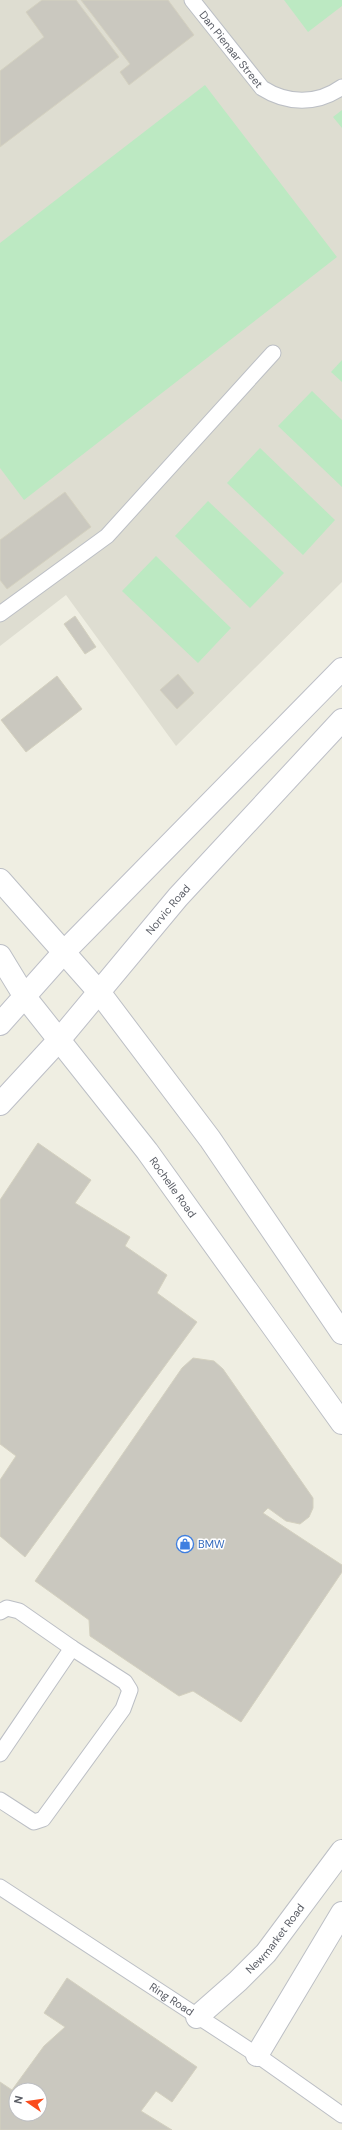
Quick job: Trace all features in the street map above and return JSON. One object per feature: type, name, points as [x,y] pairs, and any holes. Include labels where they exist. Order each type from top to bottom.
[{"type":"street","points":[[0,1024],[64,952],[342,669]]},
{"type":"street","name":"Norvic Road","points":[[0,1104],[59,1040],[178,897],[342,720]]},
{"type":"street","points":[[0,880],[99,992],[210,1139],[342,1333]]},
{"type":"street","name":"Rochelle Road","points":[[0,956],[25,997],[147,1151],[342,1423]]},
{"type":"street","name":"Newmarket Road","points":[[197,2017],[266,1953],[338,1864]]},
{"type":"street","points":[[257,2055],[342,1913]]},
{"type":"lane","name":"Dan Pienaar Street","points":[[192,0],[262,88],[273,95],[286,100],[304,101],[324,97],[342,87]]},
{"type":"lane","points":[[0,614],[107,536],[273,353]]},
{"type":"lane","points":[[0,1612],[7,1608],[19,1611],[72,1648],[125,1682],[130,1690],[128,1700],[43,1819],[34,1822],[0,1800]]},
{"type":"lane","points":[[0,1754],[72,1648]]},
{"type":"lane","name":"Ring Road","points":[[0,1886],[197,2017],[257,2055],[342,2115]]},
{"type":"shaded area","points":[[0,0],[342,0],[342,582],[176,746],[66,595],[0,646]]},
{"type":"green space","points":[[284,0],[342,0],[342,6],[308,32]]},
{"type":"green space","points":[[205,85],[337,257],[24,500],[0,468],[0,243]]},
{"type":"green space","points":[[342,110],[342,128],[333,117]]},
{"type":"green space","points":[[342,360],[342,382],[331,372]]},
{"type":"green space","points":[[312,391],[342,420],[342,487],[278,426]]},
{"type":"green space","points":[[260,448],[335,520],[303,555],[227,483]]},
{"type":"green space","points":[[208,501],[284,573],[250,608],[175,536]]},
{"type":"green space","points":[[156,556],[231,628],[198,663],[122,591]]},
{"type":"building","points":[[42,0],[76,0],[119,57],[0,147],[0,71],[44,37],[26,12]]},
{"type":"building","points":[[81,0],[168,0],[194,35],[129,85],[120,72],[130,64]]},
{"type":"building","points":[[65,492],[91,527],[7,589],[0,580],[0,540]]},
{"type":"building","points":[[75,616],[96,647],[85,654],[64,624]]},
{"type":"building","points":[[178,674],[194,693],[177,709],[160,690]]},
{"type":"building","points":[[57,676],[82,709],[26,752],[1,720]]},
{"type":"building","points":[[38,1143],[91,1180],[75,1203],[130,1237],[125,1246],[167,1275],[157,1293],[197,1322],[25,1557],[0,1536],[0,1480],[16,1456],[0,1444],[0,1200]]},
{"type":"building","name":"BMW","points":[[193,1358],[214,1361],[223,1369],[313,1498],[313,1508],[309,1517],[300,1524],[286,1521],[268,1508],[263,1513],[342,1565],[342,1572],[241,1722],[193,1691],[179,1696],[90,1636],[89,1620],[35,1581],[182,1368]]},
{"type":"building","points":[[67,1978],[197,2067],[172,2102],[156,2091],[141,2111],[172,2130],[0,2130],[0,2082],[8,2087],[8,2122],[48,2122],[48,2082],[18,2082],[44,2046],[65,2027],[44,2013]]},
{"type":"place","name":"BMW","points":[[185,1544]]}]
